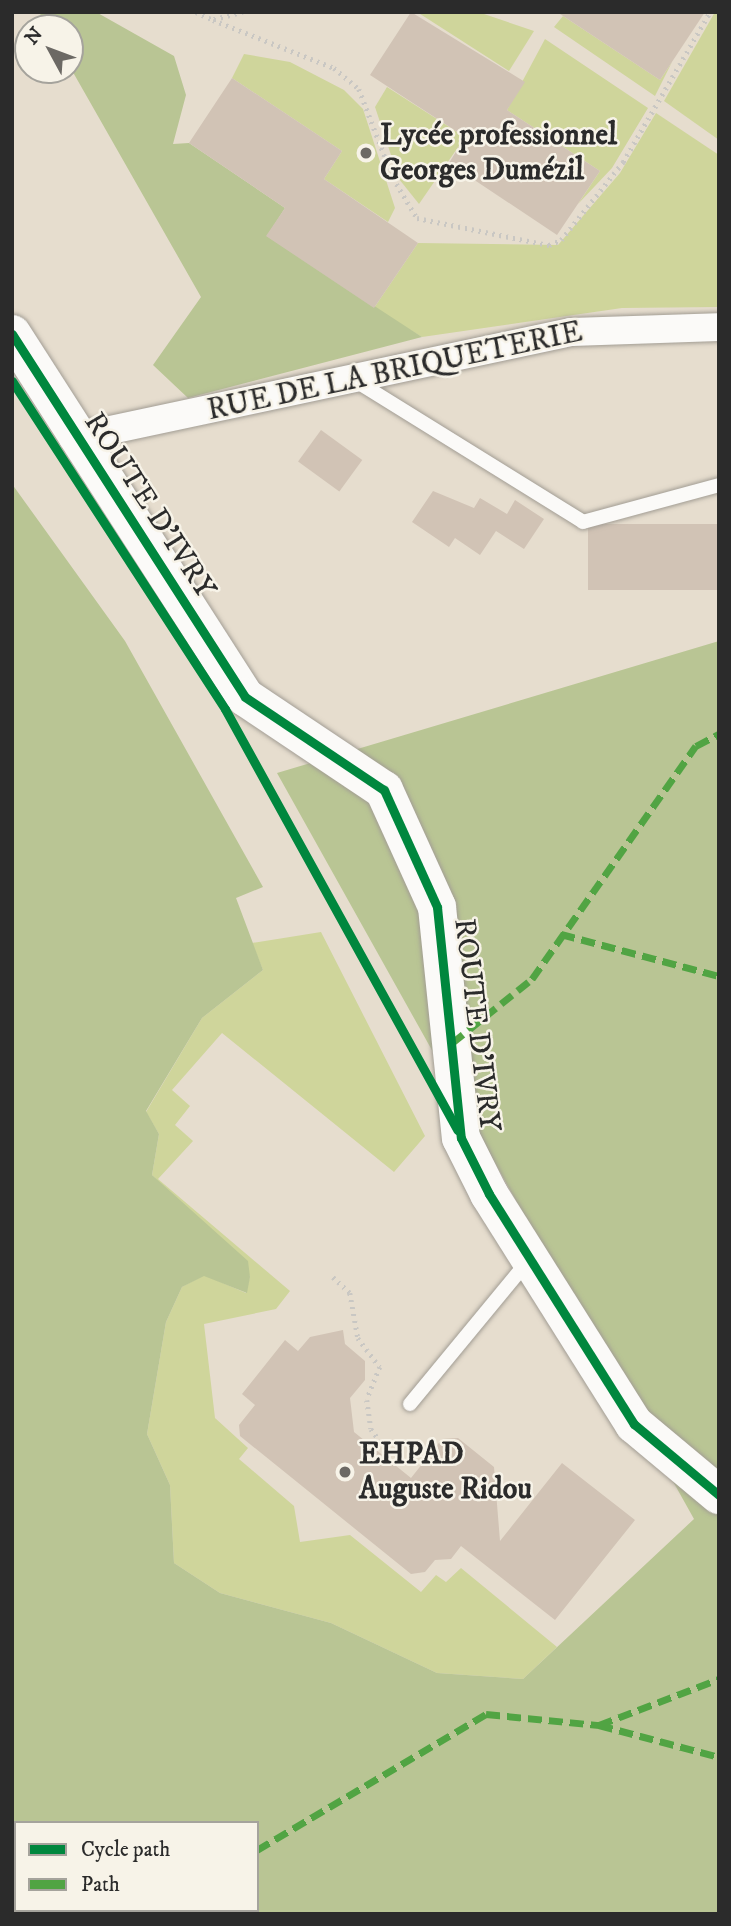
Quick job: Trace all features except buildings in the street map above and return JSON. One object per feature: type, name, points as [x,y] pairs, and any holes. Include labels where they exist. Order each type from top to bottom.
[{"type":"street","name":"RUE DE LA BRIQUETERIE","points":[[73,438],[571,332],[719,327]]},
{"type":"street","name":"ROUTE D'IVRY","points":[[12,334],[73,438],[245,697],[384,790],[437,907],[461,1138],[529,1259],[634,1424],[719,1495]]},
{"type":"lane","points":[[352,378],[583,522],[719,485]]},
{"type":"lane","points":[[410,1404],[529,1259]]},
{"type":"path","points":[[196,12],[334,68],[359,89],[393,178],[417,218],[550,245],[561,240],[623,162],[709,12]]},
{"type":"path","points":[[213,20],[243,12]]},
{"type":"path","points":[[333,1277],[350,1293],[358,1338],[380,1367],[367,1400],[370,1429],[386,1449],[381,1454]]},
{"type":"green space","points":[[39,12],[96,12],[174,56],[186,95],[173,144],[189,143],[285,208],[267,236],[422,337],[188,398],[153,365],[201,297],[80,84],[84,84],[84,14]]},
{"type":"green space","points":[[417,12],[481,13],[534,31],[509,71]]},
{"type":"green space","points":[[715,12],[719,12],[719,140],[664,101]]},
{"type":"green space","points":[[563,16],[660,80],[672,62],[655,96],[554,27]]},
{"type":"green space","points":[[545,39],[648,108],[612,168],[578,204],[600,171],[507,110]]},
{"type":"green space","points":[[244,54],[290,62],[344,90],[363,109],[395,208],[388,222],[324,179],[342,151],[232,78]]},
{"type":"green space","points":[[387,87],[465,137],[419,204],[399,179],[375,107]]},
{"type":"green space","points":[[656,113],[719,155],[719,307],[622,308],[422,337],[374,308],[418,243],[558,245],[620,173]]},
{"type":"green space","points":[[12,484],[125,641],[263,887],[236,898],[263,970],[202,1018],[146,1111],[159,1134],[152,1175],[248,1261],[250,1277],[247,1293],[204,1276],[182,1287],[166,1322],[147,1434],[170,1485],[174,1563],[220,1593],[331,1623],[437,1673],[523,1679],[694,1519],[277,773],[719,641],[719,1914],[12,1914]]},
{"type":"green space","points":[[321,932],[425,1136],[394,1172],[222,1033],[172,1090],[190,1106],[175,1125],[193,1141],[158,1179],[290,1291],[276,1309],[204,1324],[215,1418],[248,1448],[239,1459],[294,1506],[300,1542],[350,1535],[421,1592],[436,1575],[446,1582],[461,1568],[557,1647],[523,1679],[437,1673],[331,1623],[220,1593],[174,1563],[170,1485],[147,1434],[166,1322],[182,1287],[204,1275],[246,1293],[250,1276],[152,1175],[159,1134],[146,1112],[202,1018],[263,970],[252,943]]},
{"type":"marked path","points":[[452,1043],[532,979],[696,746],[719,734]]},
{"type":"marked path","points":[[561,934],[719,976]]},
{"type":"marked path","points":[[259,1849],[486,1714],[599,1725],[719,1679]]},
{"type":"marked path","points":[[599,1725],[719,1757]]},
{"type":"cycle path","points":[[12,334],[245,697],[384,790],[437,907],[461,1138],[489,1194],[634,1424],[719,1495]]},
{"type":"cycle path","points":[[12,381],[225,709],[457,1130]]},
{"type":"place","name":"Lycée professionnel Georges Dumézil","points":[[366,153]]},
{"type":"place","name":"EHPAD Auguste Ridou","points":[[345,1472]]}]
